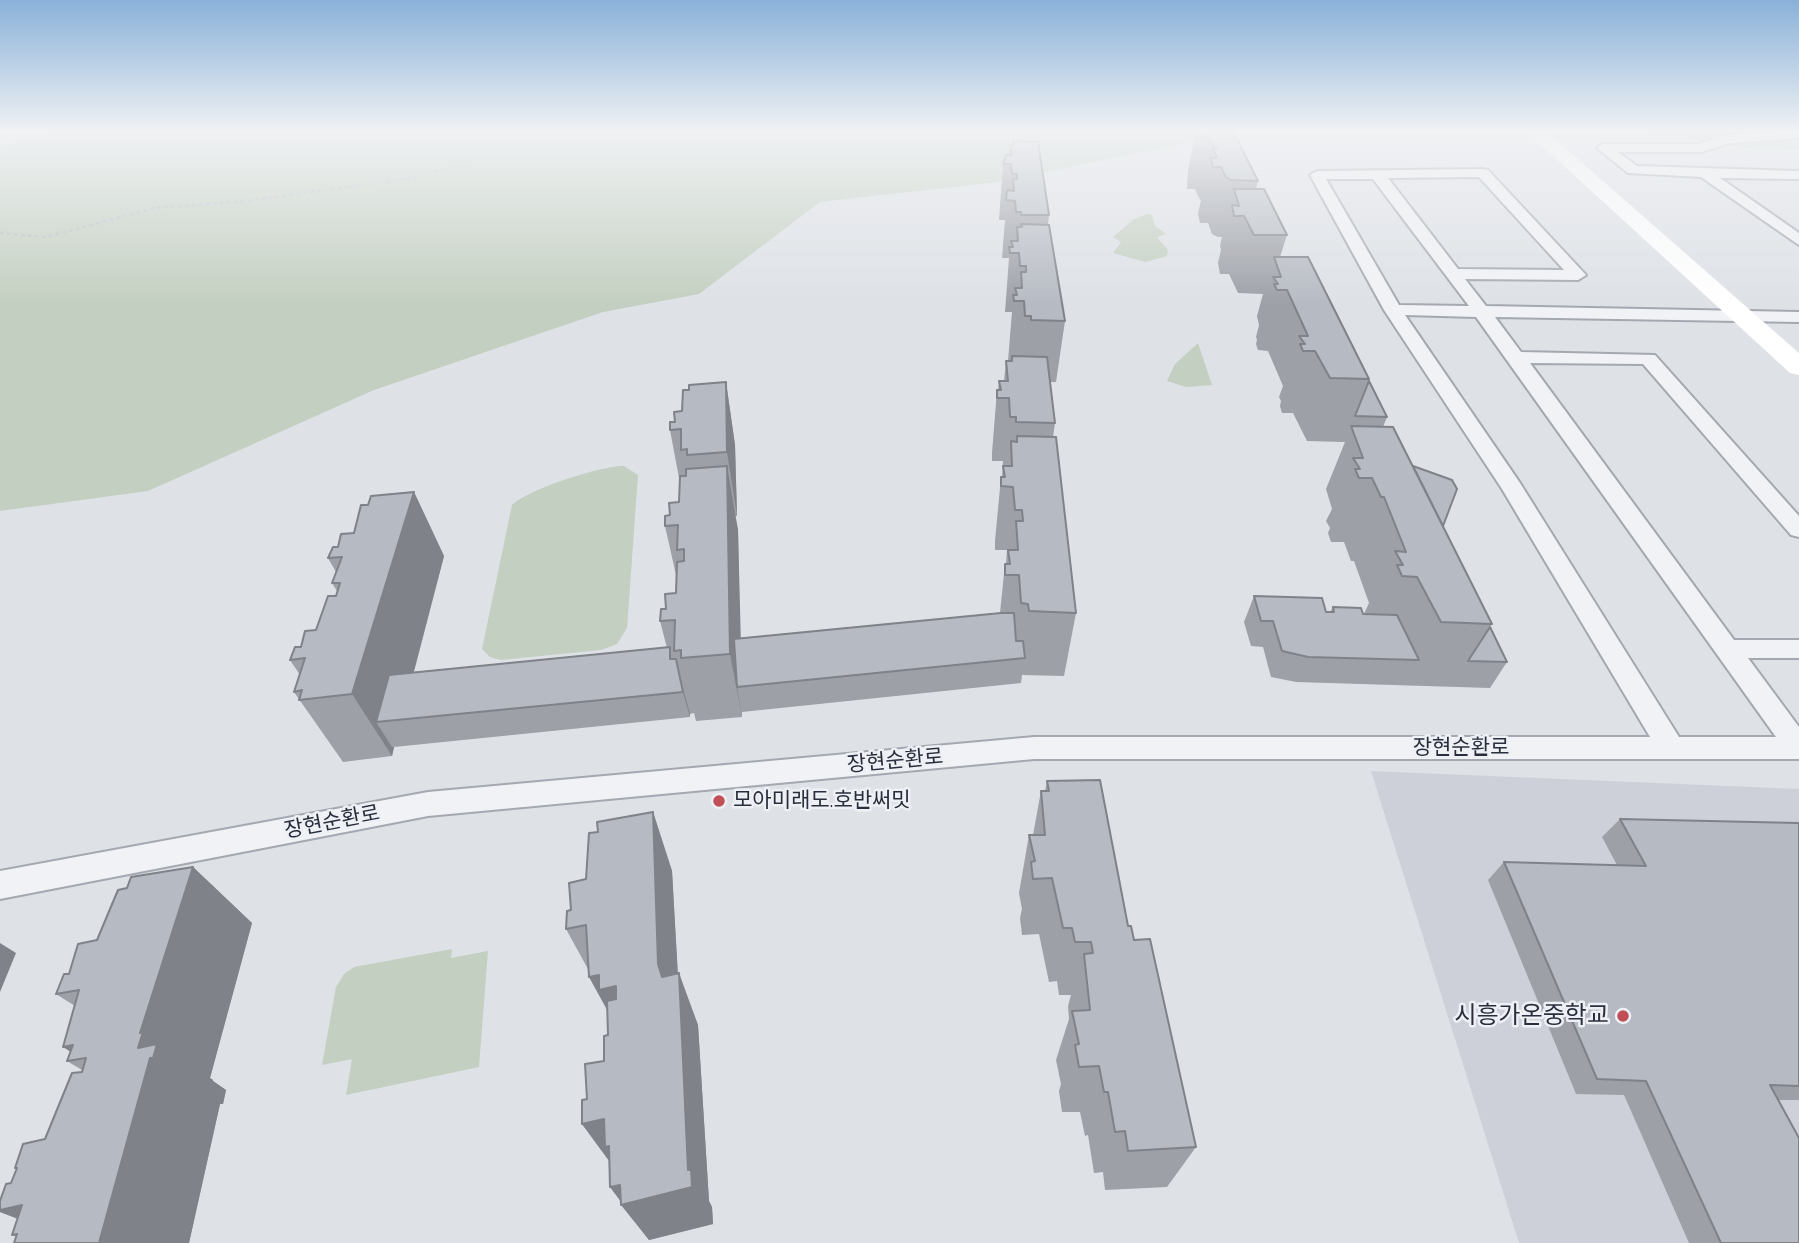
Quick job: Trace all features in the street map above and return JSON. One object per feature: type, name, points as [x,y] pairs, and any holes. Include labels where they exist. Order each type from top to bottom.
[{"type":"main road","points":[[1600,189],[1799,367]]},
{"type":"street","points":[[1325,189],[1393,310],[1512,488],[1671,748]]},
{"type":"street","points":[[1389,189],[1516,357],[1799,748]]},
{"type":"street","points":[[1454,274],[1577,275],[1498,189]]},
{"type":"street","points":[[1727,189],[1799,240]]},
{"type":"street","points":[[1393,310],[1799,317]]},
{"type":"street","points":[[1516,357],[1648,359],[1799,530]]},
{"type":"street","points":[[1729,649],[1799,649]]},
{"type":"street","name":"장현순환로","points":[[0,885],[428,804],[1034,748],[1799,748]]},
{"type":"path","points":[[0,233],[46,237],[154,208],[239,202],[332,189]]},
{"type":"shaded area","name":"시흥가온중학교","points":[[1371,771],[1799,789],[1799,1243],[1519,1243]]},
{"type":"green space","points":[[0,189],[936,189],[820,202],[699,294],[603,312],[374,390],[148,491],[0,511]]},
{"type":"green space","points":[[1152,215],[1155,226],[1166,234],[1157,237],[1168,250],[1167,256],[1145,262],[1113,253],[1121,242],[1113,237],[1134,219]]},
{"type":"green space","points":[[1198,343],[1212,385],[1186,387],[1167,381],[1175,364]]},
{"type":"green space","points":[[624,466],[638,475],[627,628],[617,644],[601,650],[501,660],[490,657],[482,649],[512,505],[533,492],[565,480]]},
{"type":"green space","points":[[452,949],[451,958],[488,951],[479,1067],[346,1095],[352,1059],[322,1065],[336,987],[344,974],[354,967]]},
{"type":"building","points":[[1045,189],[1049,215],[1021,215],[1021,212],[1016,212],[1015,201],[1006,200],[1007,190]]},
{"type":"building","points":[[1234,189],[1264,189],[1287,235],[1254,235],[1244,216],[1234,216],[1232,205],[1239,206]]},
{"type":"building","points":[[1021,224],[1049,225],[1065,321],[1031,320],[1031,316],[1025,316],[1024,301],[1014,301],[1013,295],[1017,295],[1015,288],[1022,288],[1021,272],[1026,272],[1026,266],[1020,266],[1019,253],[1010,253],[1009,247],[1013,247],[1011,241],[1018,241],[1017,227],[1022,227]]},
{"type":"building","points":[[1274,257],[1308,257],[1369,379],[1330,378],[1315,351],[1303,351],[1300,344],[1305,344],[1299,336],[1308,336],[1287,290],[1277,290],[1274,284],[1278,284],[1273,277],[1281,277]]},
{"type":"building","points":[[1012,356],[1047,357],[1055,423],[1016,422],[1016,417],[1010,417],[1009,398],[997,398],[997,390],[1001,390],[999,381],[1008,381],[1006,361],[1012,361]]},
{"type":"building","points":[[1369,381],[1387,417],[1355,416]]},
{"type":"building","points":[[726,382],[727,452],[687,455],[687,449],[681,450],[681,429],[670,430],[670,422],[675,422],[674,412],[682,411],[683,390],[689,390],[689,385]]},
{"type":"building","points":[[1351,426],[1393,427],[1492,624],[1441,622],[1417,577],[1402,576],[1397,565],[1403,565],[1395,551],[1406,552],[1384,497],[1381,497],[1372,478],[1359,478],[1355,469],[1360,469],[1353,458],[1363,458]]},
{"type":"building","points":[[1017,436],[1056,437],[1076,613],[1029,611],[1028,604],[1021,603],[1019,575],[1005,575],[1005,564],[1010,564],[1008,550],[1018,550],[1016,521],[1023,521],[1022,510],[1015,510],[1013,487],[1001,486],[1001,477],[1005,477],[1003,466],[1012,466],[1011,441],[1017,442]]},
{"type":"building","points":[[727,466],[730,654],[681,658],[681,650],[674,651],[675,620],[660,621],[661,609],[666,609],[665,594],[676,593],[677,562],[684,561],[684,549],[677,550],[678,525],[665,526],[665,516],[670,515],[669,503],[679,502],[680,476],[686,476],[686,469]]},
{"type":"building","points":[[1413,466],[1452,480],[1457,489],[1443,526]]},
{"type":"building","points":[[414,492],[352,694],[299,700],[302,690],[294,692],[305,658],[290,660],[295,647],[301,647],[305,631],[316,630],[328,596],[336,596],[340,583],[332,583],[342,557],[328,558],[333,547],[338,547],[341,534],[354,533],[361,505],[368,505],[371,496]]},
{"type":"building","points":[[1254,596],[1322,598],[1326,612],[1334,612],[1333,607],[1361,608],[1363,614],[1397,615],[1419,660],[1308,657],[1282,651],[1273,621],[1261,621]]},
{"type":"building","points":[[1014,613],[1016,641],[1023,641],[1025,658],[737,687],[734,639]]},
{"type":"building","points":[[1490,627],[1507,662],[1468,661]]},
{"type":"building","points":[[670,647],[670,659],[676,659],[683,692],[376,722],[389,675]]},
{"type":"building","points":[[1100,780],[1128,926],[1131,926],[1134,940],[1150,939],[1196,1147],[1128,1151],[1125,1131],[1115,1132],[1108,1092],[1104,1092],[1099,1066],[1079,1067],[1075,1045],[1079,1044],[1072,1011],[1090,1010],[1084,954],[1093,953],[1091,942],[1075,942],[1072,928],[1063,928],[1052,878],[1033,879],[1031,862],[1035,861],[1029,835],[1045,835],[1041,791],[1049,791],[1047,781]]},
{"type":"building","points":[[653,812],[658,964],[662,977],[679,973],[688,1170],[691,1169],[692,1187],[621,1205],[620,1185],[610,1187],[609,1146],[605,1147],[604,1119],[582,1124],[582,1100],[587,1099],[585,1064],[604,1061],[604,1036],[608,1035],[607,1001],[616,999],[616,986],[599,990],[599,975],[589,977],[586,925],[566,929],[567,911],[571,910],[569,883],[586,879],[589,833],[598,832],[597,822]]},
{"type":"building","points":[[1620,819],[1799,824],[1799,1086],[1770,1085],[1799,1138],[1799,1243],[1721,1243],[1646,1081],[1597,1079],[1504,862],[1646,866]]},
{"type":"building","points":[[193,867],[140,1033],[143,1032],[138,1048],[157,1044],[153,1058],[150,1058],[99,1243],[14,1243],[17,1234],[12,1235],[22,1205],[0,1210],[6,1184],[11,1183],[23,1144],[45,1139],[72,1073],[82,1072],[86,1058],[67,1061],[73,1045],[63,1047],[79,990],[56,994],[64,974],[69,974],[78,944],[97,940],[118,890],[127,888],[131,877]]},
{"type":"place","name":"모아미래도.호반써밋","points":[[719,801]]},
{"type":"place","name":"시흥가온중학교","points":[[1623,1016]]}]
